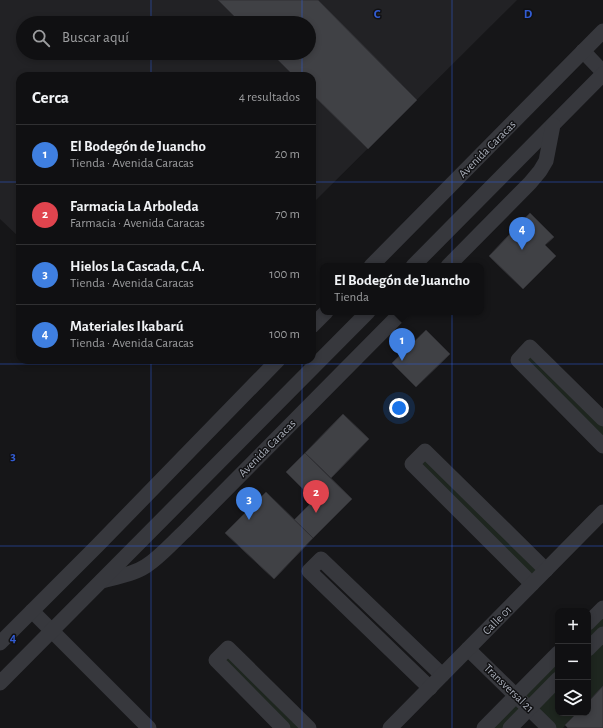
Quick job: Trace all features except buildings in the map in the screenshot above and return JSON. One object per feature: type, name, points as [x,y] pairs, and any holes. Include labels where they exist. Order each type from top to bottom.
[{"type":"street","name":"Avenida Caracas","points":[[374,263],[603,31]]},
{"type":"street","points":[[416,263],[603,73],[583,51]]},
{"type":"street","points":[[451,263],[540,171],[546,161],[553,125]]},
{"type":"street","name":"Avenida Caracas","points":[[1,685],[51,631],[365,315]]},
{"type":"street","name":"Avenida Caracas","points":[[101,581],[135,572],[155,559],[399,315]]},
{"type":"street","points":[[603,419],[530,348],[518,360],[603,446]]},
{"type":"street","points":[[0,644],[274,364]]},
{"type":"street","points":[[532,584],[412,464],[425,450],[546,570]]},
{"type":"street","name":"Calle 01","points":[[390,728],[603,512]]},
{"type":"street","points":[[430,688],[309,571],[321,559],[442,674]]},
{"type":"street","points":[[591,620],[603,608]]},
{"type":"street","points":[[32,611],[149,728]]},
{"type":"street","points":[[591,646],[603,634]]},
{"type":"street","points":[[283,728],[216,660],[228,648],[309,728]]},
{"type":"street","name":"Transversal 21","points":[[468,648],[550,728]]},
{"type":"street","points":[[484,728],[555,656]]},
{"type":"street","points":[[510,728],[557,680]]},
{"type":"shaded area","points":[[0,0],[517,0],[316,200],[316,72],[16,72],[16,234],[0,219]]},
{"type":"shaded area","points":[[530,347],[603,419],[603,446],[518,360]]},
{"type":"shaded area","points":[[425,451],[545,570],[532,583],[412,464]]},
{"type":"shaded area","points":[[603,608],[603,686],[591,699],[591,644],[591,620]]},
{"type":"shaded area","points":[[228,648],[309,728],[284,728],[216,660]]},
{"type":"shaded area","points":[[555,656],[555,716],[574,716],[563,728],[549,728],[529,708],[510,728],[484,728]]},
{"type":"place","name":"Materiales Ikabarú","points":[[522,250]]},
{"type":"place","name":"El Bodegón de Juancho","points":[[402,361]]},
{"type":"place","name":"Farmacia La Arboleda","points":[[316,513]]},
{"type":"place","name":"Hielos La Cascada, C.A.","points":[[249,520]]}]
